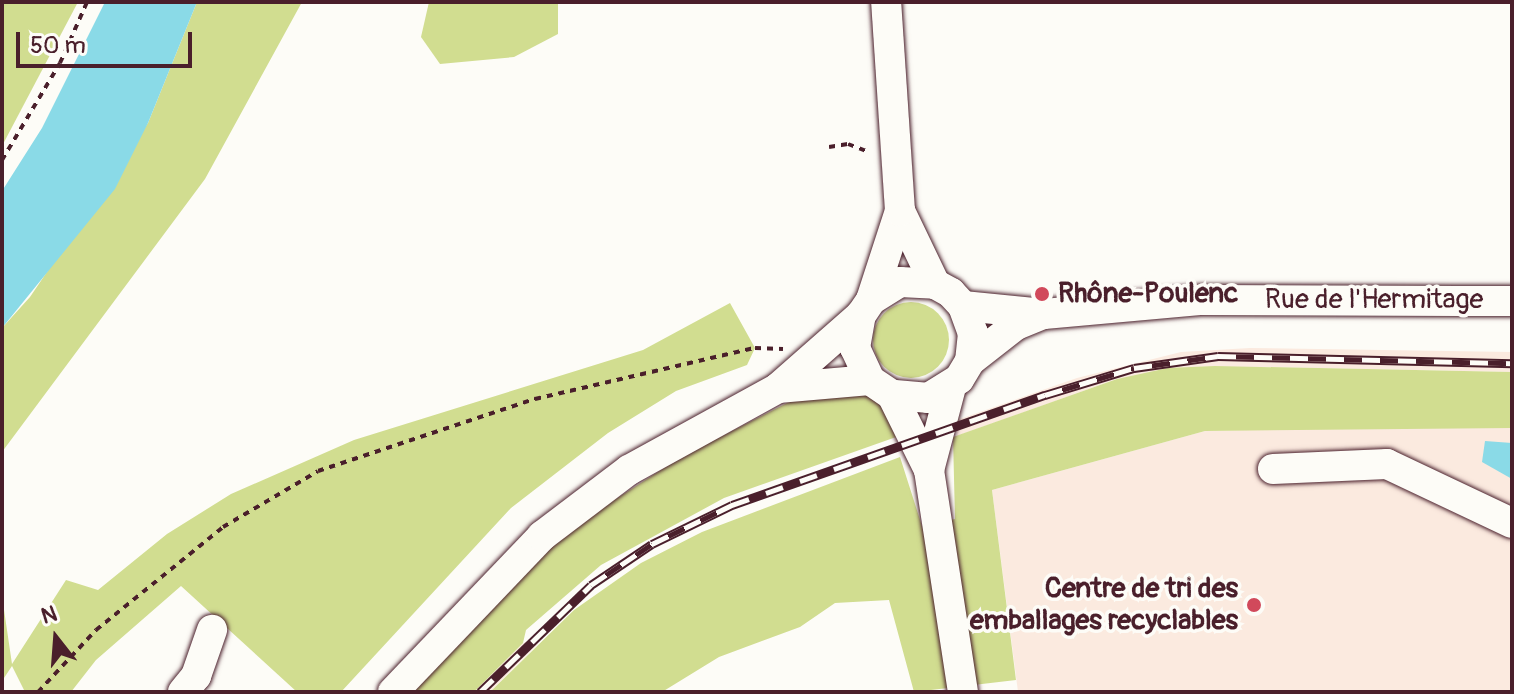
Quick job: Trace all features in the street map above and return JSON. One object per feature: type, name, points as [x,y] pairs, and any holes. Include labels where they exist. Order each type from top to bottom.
[{"type":"street","points":[[886,2],[900,211],[935,284],[963,306],[973,333],[970,361],[951,387],[929,470]]},
{"type":"street","points":[[900,211],[855,348],[929,470],[963,692]]},
{"type":"street","points":[[393,692],[542,536],[600,489],[682,438],[778,388],[866,307],[900,282],[935,284]]},
{"type":"street","name":"Rue de l'Hermitage","points":[[963,306],[1044,314],[1202,300],[1512,301]]},
{"type":"street","name":"Rue de l'Hermitage","points":[[970,361],[1016,325],[1044,314]]},
{"type":"street","points":[[778,388],[881,387],[929,398],[951,387]]},
{"type":"street","points":[[1273,469],[1387,464],[1512,523]]},
{"type":"street","points":[[183,692],[196,676],[212,630]]},
{"type":"path","points":[[2,160],[60,63],[87,2]]},
{"type":"path","points":[[829,147],[848,144],[877,154]]},
{"type":"path","points":[[38,692],[96,630],[223,527],[318,471],[535,399],[686,363],[755,348],[787,349],[813,358]]},
{"type":"shaded area","points":[[1250,348],[1512,352],[1512,372],[1267,367],[1117,379],[957,436],[957,420],[1077,378],[1181,352]]},
{"type":"shaded area","points":[[1401,426],[1512,428],[1512,692],[1018,692],[992,490],[1205,431]]},
{"type":"shaded area","points":[[535,639],[538,644],[490,692],[474,692],[523,643]]},
{"type":"green space","points":[[2,2],[78,2],[2,146]]},
{"type":"green space","points":[[197,2],[302,2],[205,179],[2,452],[2,328],[30,297],[148,123]]},
{"type":"green space","points":[[429,2],[558,2],[558,34],[514,57],[440,64],[421,37]]},
{"type":"green space","points":[[911,302],[925,305],[938,313],[946,326],[949,340],[946,354],[938,367],[925,375],[911,378],[897,375],[884,367],[876,354],[873,340],[876,326],[884,313],[897,305]]},
{"type":"green space","points":[[730,303],[755,348],[747,365],[676,391],[608,433],[511,508],[341,692],[297,692],[181,586],[96,660],[71,692],[25,692],[12,666],[2,681],[2,596],[12,664],[66,580],[98,590],[167,534],[231,494],[354,440],[643,350]]},
{"type":"green space","points":[[1215,366],[1512,372],[1512,428],[1205,431],[992,490],[1016,680],[914,692],[889,600],[835,603],[800,627],[719,657],[662,692],[490,692],[574,610],[641,563],[702,532],[900,457],[922,526],[955,519],[953,437],[1117,379],[1168,368]]},
{"type":"green space","points":[[862,393],[890,407],[899,436],[724,498],[601,565],[526,630],[523,643],[474,692],[411,692],[520,576],[583,520],[683,456],[793,400]]},
{"type":"water","points":[[105,2],[197,2],[148,123],[115,189],[2,328],[2,191],[42,128]]},
{"type":"water","points":[[1485,441],[1512,443],[1512,479],[1482,462]]},
{"type":"railway","points":[[480,692],[591,585],[652,544],[732,505],[1045,395],[1134,368],[1218,356],[1512,363]]},
{"type":"place","name":"Rhône-Poulenc","points":[[1042,294]]},
{"type":"place","name":"Centre de tri des emballages recyclables","points":[[1254,605]]}]
